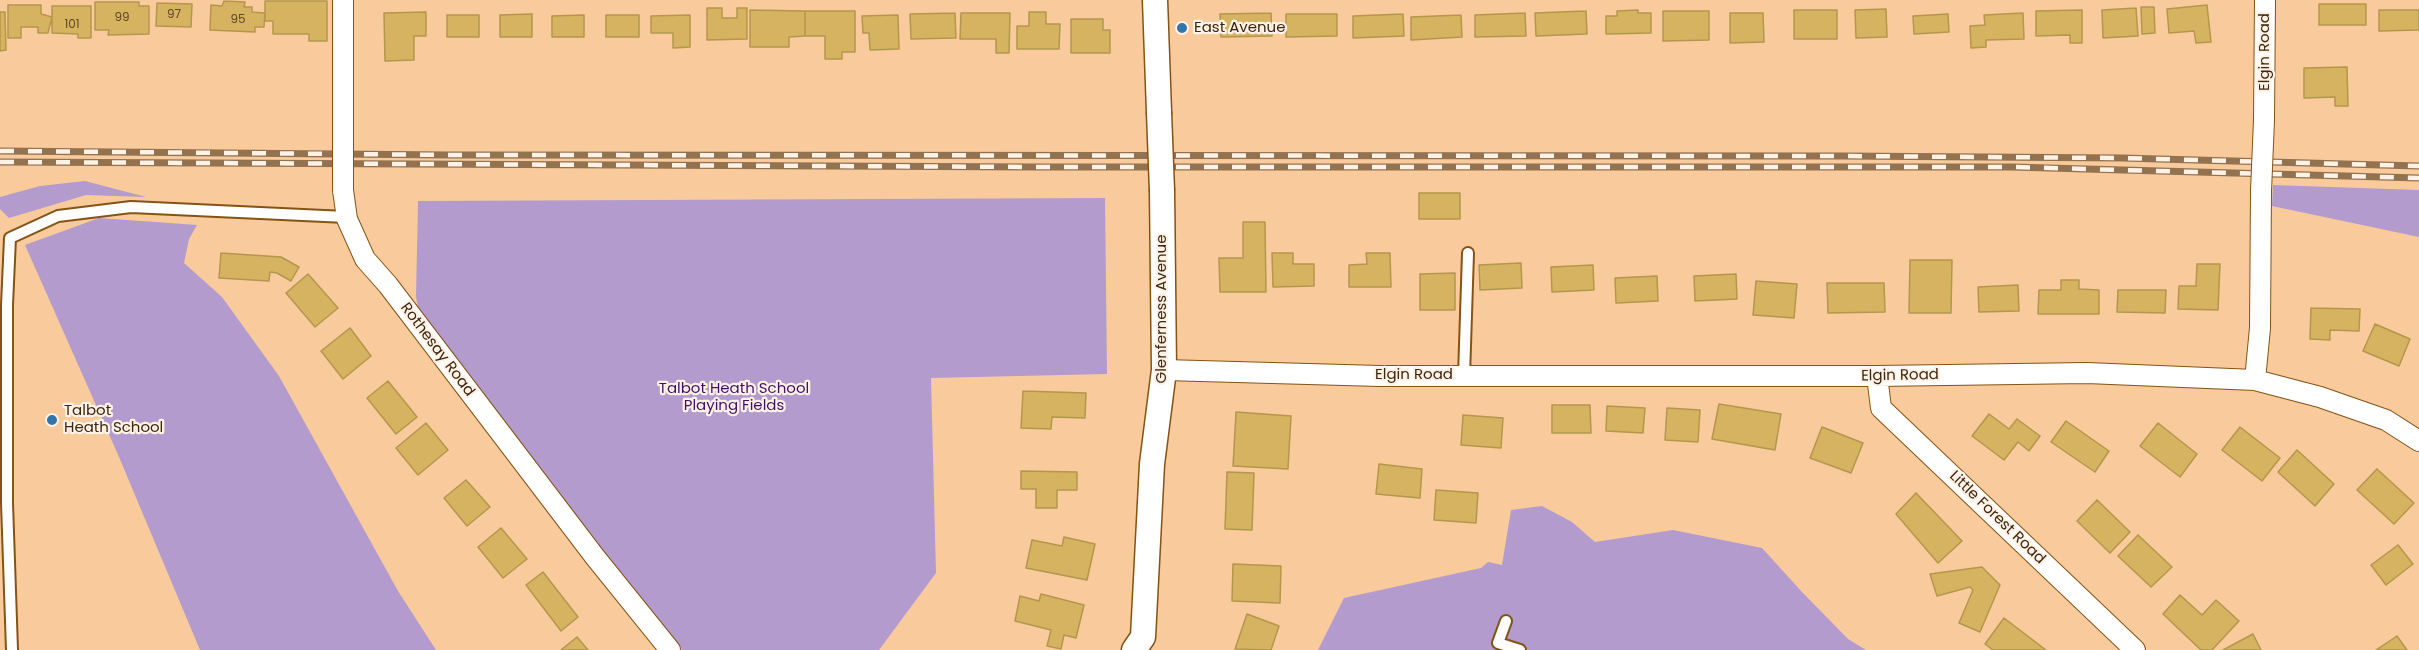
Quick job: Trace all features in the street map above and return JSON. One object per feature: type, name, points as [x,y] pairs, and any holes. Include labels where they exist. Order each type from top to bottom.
[{"type":"street","name":"Rothesay Road","points":[[343,0],[343,190],[346,217],[364,259],[388,285],[670,650]]},
{"type":"street","name":"Glenferness Avenue","points":[[1134,650],[1143,637],[1152,464],[1164,370],[1162,191],[1155,0]]},
{"type":"street","name":"Elgin Road","points":[[1164,370],[1380,376],[1877,376],[2087,373],[2255,380],[2260,328],[2265,0]]},
{"type":"street","name":"Little Forest Road","points":[[1877,376],[1881,408],[2135,650]]},
{"type":"street","points":[[2255,380],[2320,397],[2386,420],[2419,441]]},
{"type":"lane","points":[[12,650],[4,488],[3,382],[10,238],[58,216],[131,207],[346,217]]},
{"type":"lane","points":[[1464,376],[1468,253]]},
{"type":"lane","points":[[1506,621],[1498,643],[1520,650]]},
{"type":"green space","points":[[85,181],[146,197],[86,195],[9,218],[0,209],[0,197],[40,186]]},
{"type":"green space","points":[[2273,185],[2419,190],[2419,237],[2272,206]]},
{"type":"green space","name":"Talbot Heath School Playing Fields","points":[[1105,198],[1107,374],[931,378],[936,573],[879,650],[682,650],[420,318],[416,297],[418,201]]},
{"type":"green space","points":[[99,218],[197,225],[189,239],[184,263],[222,297],[279,376],[398,591],[436,650],[200,650],[119,457],[25,245]]},
{"type":"green space","points":[[1542,506],[1572,522],[1595,542],[1673,530],[1762,548],[1848,639],[1866,650],[1318,650],[1344,598],[1481,568],[1488,562],[1502,565],[1511,510]]},
{"type":"building","points":[[224,1],[245,2],[244,7],[252,7],[252,12],[265,13],[264,27],[255,27],[255,32],[210,30],[211,5],[222,6]]},
{"type":"building","points":[[265,1],[327,1],[327,41],[309,41],[309,34],[273,34],[273,21],[265,21]]},
{"type":"building","points":[[95,2],[139,2],[139,6],[149,6],[149,34],[108,35],[109,30],[95,30]]},
{"type":"building","points":[[157,3],[192,4],[191,27],[156,26]]},
{"type":"building","points":[[2319,4],[2366,4],[2366,25],[2319,25]]},
{"type":"building","points":[[8,5],[41,5],[41,14],[52,17],[48,33],[38,33],[38,27],[21,27],[21,38],[8,38]]},
{"type":"building","points":[[2207,5],[2211,42],[2196,43],[2194,31],[2169,33],[2167,9]]},
{"type":"building","points":[[52,6],[91,6],[91,38],[78,38],[78,34],[52,33]]},
{"type":"building","points":[[2141,7],[2154,7],[2155,33],[2142,34]]},
{"type":"building","points":[[707,8],[722,8],[722,18],[737,18],[737,8],[747,8],[747,39],[707,40]]},
{"type":"building","points":[[2136,8],[2138,36],[2103,38],[2102,10]]},
{"type":"building","points":[[1886,9],[1887,37],[1856,38],[1855,10]]},
{"type":"building","points":[[750,10],[805,11],[805,36],[789,37],[789,47],[750,47]]},
{"type":"building","points":[[1638,10],[1638,13],[1651,13],[1651,33],[1606,34],[1606,16],[1617,16],[1617,11]]},
{"type":"building","points":[[1794,10],[1837,10],[1837,39],[1794,39]]},
{"type":"building","points":[[2082,10],[2082,43],[2070,43],[2070,35],[2036,36],[2036,11]]},
{"type":"building","points":[[2379,10],[2419,10],[2419,30],[2379,31]]},
{"type":"building","points":[[805,11],[855,11],[855,52],[842,52],[842,59],[825,59],[825,36],[805,36]]},
{"type":"building","points":[[1586,11],[1587,34],[1536,36],[1535,13]]},
{"type":"building","points":[[1663,11],[1709,11],[1709,40],[1663,41]]},
{"type":"building","points":[[0,12],[5,12],[6,50],[0,51]]},
{"type":"building","points":[[426,12],[426,36],[414,36],[414,60],[385,61],[384,13]]},
{"type":"building","points":[[1029,12],[1046,12],[1046,24],[1060,24],[1059,49],[1017,49],[1017,26],[1029,26]]},
{"type":"building","points":[[955,13],[956,38],[911,39],[910,14]]},
{"type":"building","points":[[961,13],[1010,13],[1009,53],[996,53],[996,39],[960,39]]},
{"type":"building","points":[[1271,13],[1272,36],[1221,37],[1220,14]]},
{"type":"building","points":[[1525,13],[1526,36],[1475,37],[1475,15]]},
{"type":"building","points":[[1730,13],[1763,13],[1764,42],[1730,43]]},
{"type":"building","points":[[2023,13],[2024,39],[1986,40],[1986,47],[1971,48],[1970,26],[1985,25],[1984,15]]},
{"type":"building","points":[[532,14],[532,37],[500,37],[500,15]]},
{"type":"building","points":[[1286,14],[1337,14],[1337,36],[1286,37]]},
{"type":"building","points":[[1403,14],[1404,36],[1353,38],[1353,16]]},
{"type":"building","points":[[1948,14],[1949,32],[1914,34],[1913,16]]},
{"type":"building","points":[[447,15],[479,15],[479,37],[447,37]]},
{"type":"building","points":[[584,15],[584,37],[552,37],[552,16]]},
{"type":"building","points":[[606,15],[639,15],[639,37],[606,37]]},
{"type":"building","points":[[690,15],[690,47],[673,48],[673,33],[651,33],[651,16]]},
{"type":"building","points":[[898,15],[899,49],[870,50],[869,33],[863,33],[862,16]]},
{"type":"building","points":[[1461,15],[1462,37],[1411,40],[1411,17]]},
{"type":"building","points":[[1071,19],[1103,19],[1103,30],[1110,30],[1110,53],[1071,53]]},
{"type":"building","points":[[2347,67],[2348,106],[2335,106],[2335,97],[2304,98],[2304,68]]},
{"type":"building","points":[[1419,193],[1460,193],[1460,219],[1419,219]]},
{"type":"building","points":[[1243,222],[1265,222],[1266,292],[1220,292],[1219,258],[1243,258]]},
{"type":"building","points":[[221,253],[281,257],[299,267],[291,281],[277,273],[270,272],[269,281],[219,278]]},
{"type":"building","points":[[1272,253],[1293,253],[1293,264],[1314,264],[1314,286],[1273,287]]},
{"type":"building","points":[[1366,253],[1390,253],[1391,287],[1349,287],[1349,265],[1367,264]]},
{"type":"building","points":[[1910,260],[1952,260],[1951,313],[1909,313]]},
{"type":"building","points":[[1521,263],[1522,288],[1480,290],[1479,265]]},
{"type":"building","points":[[2197,264],[2220,264],[2218,310],[2178,309],[2179,286],[2196,286]]},
{"type":"building","points":[[1593,265],[1594,290],[1552,292],[1551,267]]},
{"type":"building","points":[[1455,273],[1455,310],[1420,310],[1420,274]]},
{"type":"building","points":[[308,274],[338,308],[315,327],[286,293]]},
{"type":"building","points":[[1736,274],[1737,299],[1695,301],[1694,276]]},
{"type":"building","points":[[1657,276],[1658,301],[1616,303],[1615,278]]},
{"type":"building","points":[[2061,280],[2079,280],[2079,289],[2099,290],[2099,314],[2038,314],[2039,290],[2061,290]]},
{"type":"building","points":[[1756,281],[1797,284],[1794,318],[1753,315]]},
{"type":"building","points":[[1827,283],[1884,283],[1885,312],[1828,313]]},
{"type":"building","points":[[2018,285],[2019,311],[1979,312],[1978,287]]},
{"type":"building","points":[[2118,290],[2166,290],[2165,313],[2117,312]]},
{"type":"building","points":[[2311,308],[2360,309],[2359,331],[2330,330],[2330,340],[2310,339]]},
{"type":"building","points":[[2375,324],[2410,339],[2399,366],[2363,351]]},
{"type":"building","points":[[350,328],[371,356],[343,379],[321,351]]},
{"type":"building","points":[[388,381],[417,417],[396,434],[367,398]]},
{"type":"building","points":[[1023,391],[1086,393],[1085,418],[1052,417],[1051,429],[1021,428]]},
{"type":"building","points":[[1719,404],[1781,414],[1775,450],[1712,439]]},
{"type":"building","points":[[1552,405],[1590,405],[1591,433],[1552,433]]},
{"type":"building","points":[[1607,406],[1645,408],[1643,433],[1606,431]]},
{"type":"building","points":[[1667,408],[1700,410],[1698,442],[1665,440]]},
{"type":"building","points":[[1236,412],[1291,416],[1288,469],[1233,466]]},
{"type":"building","points":[[1989,414],[2009,429],[2017,419],[2040,436],[2029,451],[2018,442],[2004,460],[1972,436]]},
{"type":"building","points":[[1463,415],[1503,418],[1501,448],[1461,445]]},
{"type":"building","points":[[2066,421],[2109,451],[2095,472],[2051,442]]},
{"type":"building","points":[[426,423],[448,450],[418,475],[396,448]]},
{"type":"building","points":[[2158,423],[2197,454],[2180,477],[2140,446]]},
{"type":"building","points":[[1822,427],[1863,443],[1851,473],[1810,458]]},
{"type":"building","points":[[2240,427],[2280,458],[2262,481],[2222,450]]},
{"type":"building","points":[[2297,450],[2334,484],[2315,506],[2278,472]]},
{"type":"building","points":[[1379,464],[1422,469],[1420,498],[1376,494]]},
{"type":"building","points":[[2377,469],[2414,503],[2394,524],[2357,490]]},
{"type":"building","points":[[1021,471],[1077,472],[1077,490],[1057,490],[1057,508],[1036,508],[1036,489],[1021,489]]},
{"type":"building","points":[[1227,472],[1254,473],[1252,530],[1225,529]]},
{"type":"building","points":[[466,480],[490,507],[467,526],[444,498]]},
{"type":"building","points":[[1436,490],[1478,493],[1476,523],[1434,520]]},
{"type":"building","points":[[1916,493],[1962,541],[1938,563],[1896,514]]},
{"type":"building","points":[[2097,500],[2130,532],[2110,553],[2077,521]]},
{"type":"building","points":[[501,528],[527,559],[503,578],[478,547]]},
{"type":"building","points":[[2138,535],[2172,567],[2151,587],[2118,556]]},
{"type":"building","points":[[1064,537],[1095,544],[1087,580],[1026,568],[1032,540],[1062,546]]},
{"type":"building","points":[[2398,545],[2413,564],[2386,585],[2371,565]]},
{"type":"building","points":[[1233,564],[1281,566],[1280,603],[1232,601]]},
{"type":"building","points":[[1982,567],[2000,585],[1980,632],[1959,623],[1973,590],[1970,587],[1937,596],[1930,574]]},
{"type":"building","points":[[543,572],[578,617],[561,631],[526,585]]},
{"type":"building","points":[[1041,594],[1084,605],[1076,638],[1064,635],[1061,649],[1047,646],[1051,630],[1015,621],[1020,596],[1039,601]]},
{"type":"building","points":[[2180,595],[2202,615],[2216,600],[2239,621],[2212,650],[2201,650],[2163,614]]},
{"type":"building","points":[[1247,614],[1279,626],[1271,650],[1235,649]]},
{"type":"building","points":[[2004,618],[2046,650],[1993,650],[1985,644]]},
{"type":"building","points":[[2253,634],[2261,650],[2223,650]]},
{"type":"building","points":[[2397,636],[2407,650],[2376,650]]},
{"type":"building","points":[[577,637],[588,650],[561,650]]},
{"type":"railway","points":[[0,151],[449,155],[1844,156],[2122,158],[2419,166]]},
{"type":"railway","points":[[0,162],[1035,167],[2012,167],[2419,178]]},
{"type":"place","name":"East Avenue","points":[[1182,28]]},
{"type":"place","name":"Talbot Heath School","points":[[52,420]]}]
